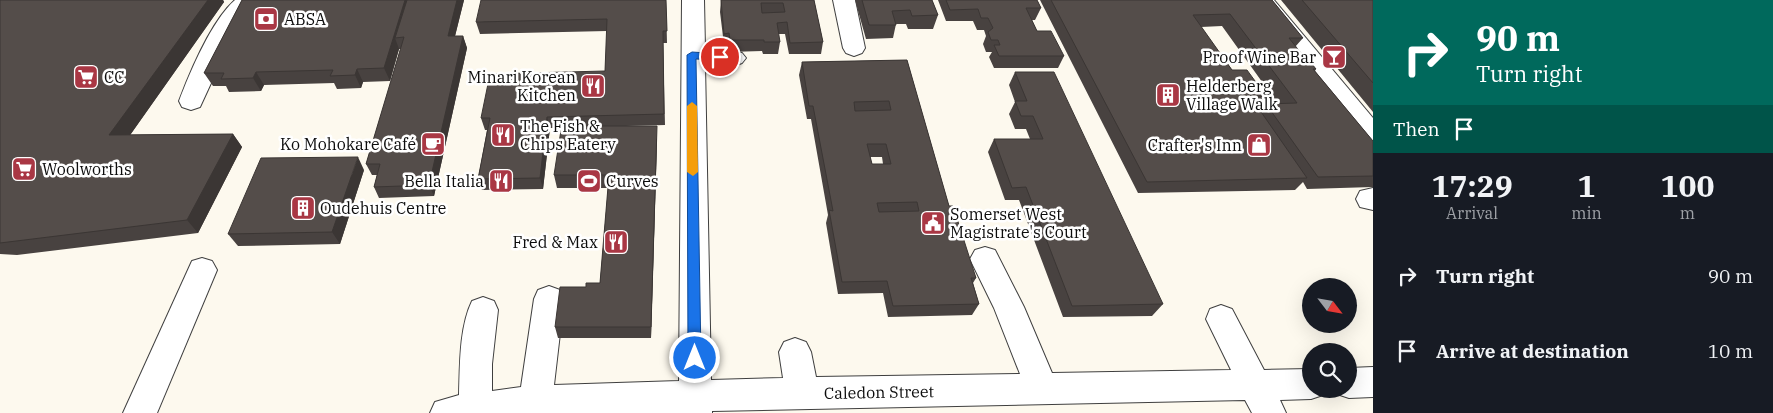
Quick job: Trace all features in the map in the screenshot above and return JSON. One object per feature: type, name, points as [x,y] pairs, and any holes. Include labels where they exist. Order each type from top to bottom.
[{"type":"street","points":[[192,101],[199,80],[232,14],[248,0]]},
{"type":"street","points":[[844,0],[854,48]]},
{"type":"street","points":[[1262,0],[1373,135]]},
{"type":"street","points":[[690,4],[695,405]]},
{"type":"street","points":[[692,55],[734,58]]},
{"type":"street","points":[[985,259],[1009,306],[1042,389]]},
{"type":"street","points":[[140,413],[202,270]]},
{"type":"street","points":[[536,401],[549,299]]},
{"type":"street","points":[[461,411],[476,364],[483,310]]},
{"type":"street","points":[[1220,319],[1269,413]]},
{"type":"street","points":[[795,352],[802,393]]},
{"type":"street","points":[[1357,383],[1373,382]]},
{"type":"street","name":"Caledon Street","points":[[461,411],[536,401],[695,405],[802,393],[1302,384]]},
{"type":"building","name":"CC","points":[[0,0],[208,0],[109,135],[233,134],[187,220],[0,243]]},
{"type":"building","points":[[242,0],[405,0],[384,68],[357,69],[355,75],[330,76],[333,70],[256,72],[253,78],[221,79],[224,73],[204,73]]},
{"type":"building","points":[[407,0],[457,0],[448,36],[463,36],[429,185],[374,187],[380,164],[366,164],[404,37],[395,38]]},
{"type":"building","points":[[481,0],[666,0],[667,31],[663,31],[664,114],[547,117],[540,178],[478,179],[490,118],[481,118],[490,74],[605,71],[607,19],[476,22]]},
{"type":"building","points":[[721,0],[814,0],[823,42],[790,43],[787,22],[777,23],[780,42],[730,40],[729,33],[724,34]],"holes":[[[761,3],[783,3],[785,12],[762,13]]]},
{"type":"building","points":[[862,0],[932,0],[938,15],[912,16],[910,10],[892,11],[896,25],[869,25]]},
{"type":"building","points":[[946,0],[1037,0],[1041,8],[1026,8],[1037,31],[1051,31],[1064,56],[999,56],[994,45],[1000,45],[998,40],[991,40],[988,32],[993,28],[988,18],[981,18],[978,9],[950,10]]},
{"type":"building","name":"Helderberg Village Walk","points":[[1051,0],[1272,0],[1303,38],[1289,38],[1301,53],[1304,54],[1316,69],[1313,69],[1373,141],[1373,176],[1318,177],[1266,104],[1297,103],[1230,14],[1193,15],[1232,70],[1247,70],[1266,96],[1250,96],[1307,178],[1147,182]]},
{"type":"building","points":[[1302,0],[1373,0],[1373,83]]},
{"type":"building","points":[[907,60],[949,206],[953,206],[976,278],[971,278],[979,304],[893,306],[887,281],[842,282],[829,210],[833,211],[813,106],[809,106],[802,62]],"holes":[[[889,101],[891,110],[855,111],[854,102]],[[867,144],[886,144],[891,164],[872,164]],[[917,202],[919,211],[879,212],[877,203]]]},
{"type":"building","points":[[1015,72],[1054,72],[1163,304],[1072,306],[1026,187],[1012,188],[994,139],[1043,139],[1033,116],[1021,116],[1015,101],[1027,101]]},
{"type":"building","points":[[582,126],[657,126],[651,327],[555,327],[560,287],[586,287],[586,283],[600,283],[609,175],[554,175],[561,130],[582,130]]},
{"type":"building","name":"Oudehuis Centre","points":[[358,157],[332,232],[228,234],[261,158]]},
{"type":"slow traffic","points":[[692,106],[693,172]]},
{"type":"place","name":"ABSA","points":[[266,19]]},
{"type":"place","name":"Proof Wine Bar","points":[[1334,57]]},
{"type":"place","name":"CC","points":[[86,77]]},
{"type":"place","name":"Minari Korean Kitchen","points":[[593,86]]},
{"type":"place","name":"Helderberg Village Walk","points":[[1168,95]]},
{"type":"place","name":"The Fish & Chips Eatery","points":[[503,135]]},
{"type":"place","name":"Ko Mohokare Café","points":[[433,144]]},
{"type":"place","name":"Crafter's Inn","points":[[1259,145]]},
{"type":"place","name":"Woolworths","points":[[24,169]]},
{"type":"place","name":"Bella Italia","points":[[501,181]]},
{"type":"place","name":"Curves","points":[[589,181]]},
{"type":"place","name":"Oudehuis Centre","points":[[303,208]]},
{"type":"place","name":"Somerset West Magistrate's Court","points":[[933,223]]},
{"type":"place","name":"Fred & Max","points":[[616,242]]},
{"type":"route","points":[[695,358],[692,55],[720,57]]}]
